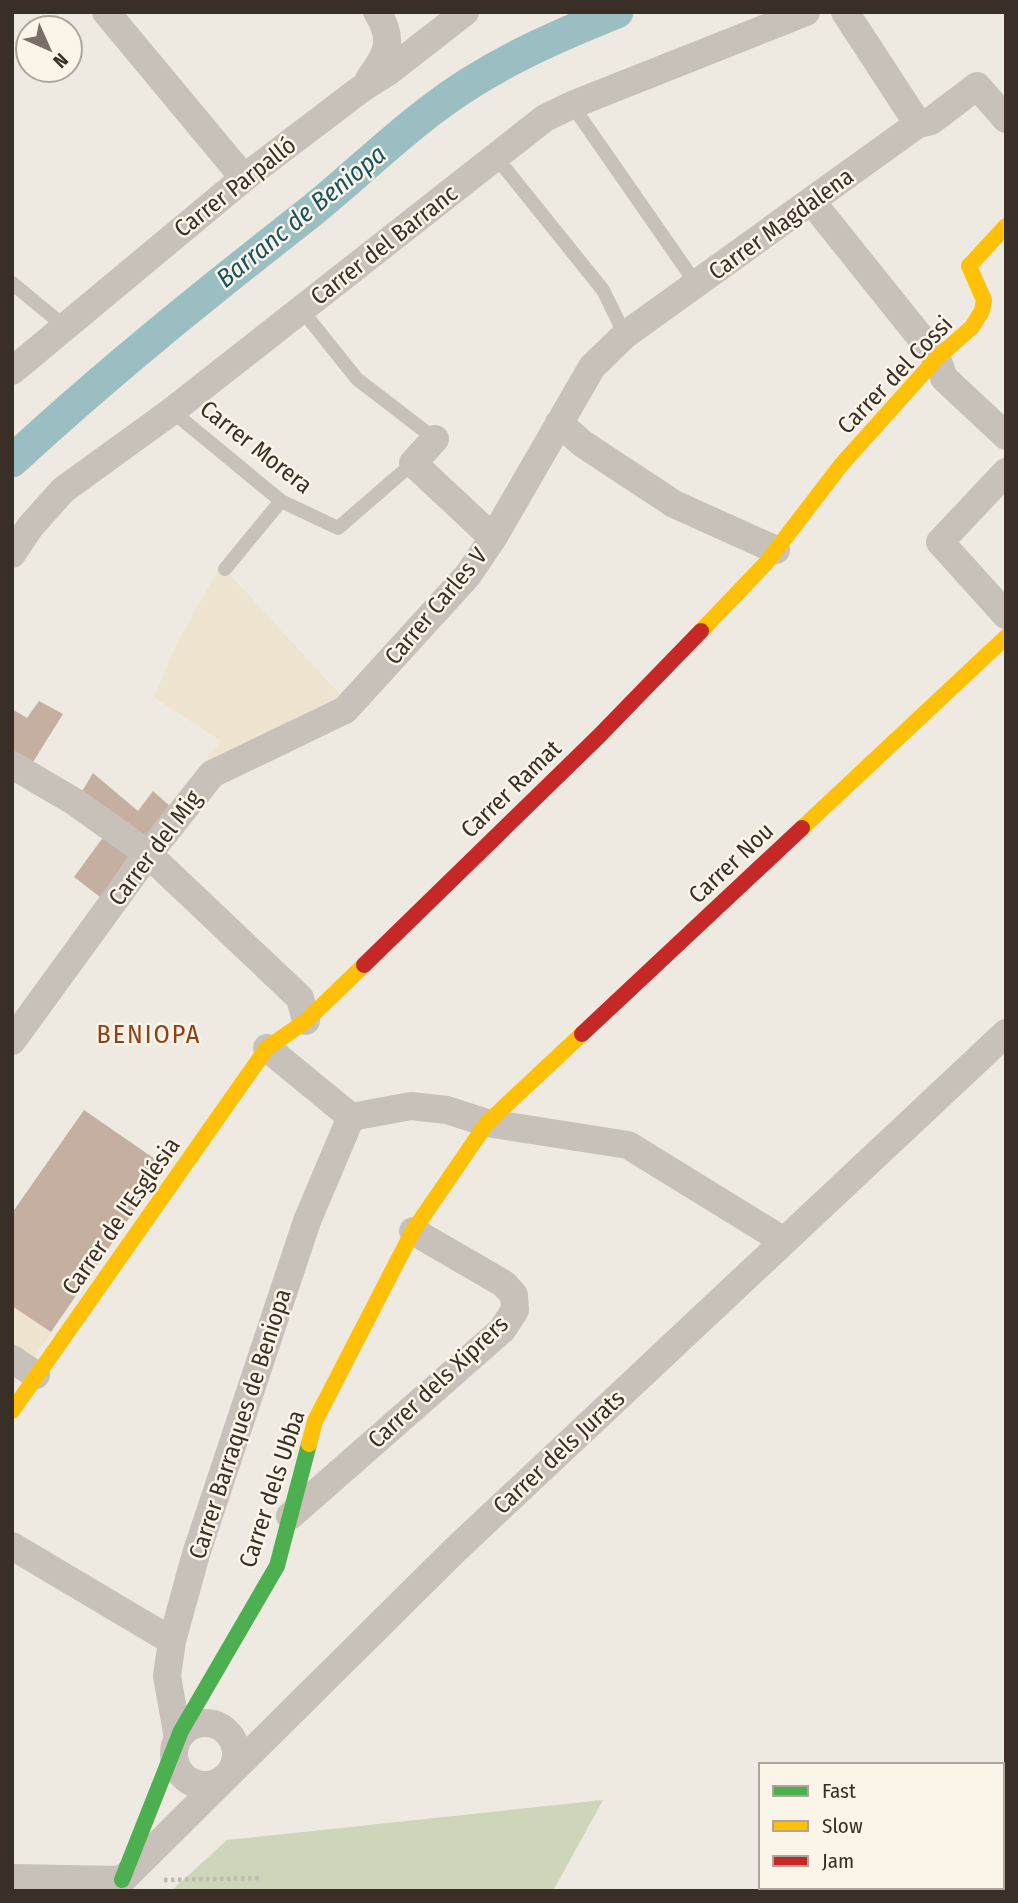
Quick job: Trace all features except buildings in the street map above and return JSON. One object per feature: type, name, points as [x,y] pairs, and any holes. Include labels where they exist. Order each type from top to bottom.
[{"type":"street","points":[[106,12],[244,178]]},
{"type":"street","points":[[361,89],[386,58],[387,32],[377,12]]},
{"type":"street","name":"Carrer Parpalló","points":[[12,371],[244,178],[465,12]]},
{"type":"street","name":"Carrer del Barranc","points":[[12,554],[30,527],[63,490],[172,411],[545,118],[806,12]]},
{"type":"street","points":[[845,12],[918,124]]},
{"type":"street","name":"Carrer Magdalena","points":[[559,423],[592,367],[625,335],[918,124],[931,121],[977,86],[1006,119]]},
{"type":"street","points":[[812,202],[937,358],[944,378],[1006,436]]},
{"type":"street","name":"Carrer del Cossi","points":[[776,550],[841,465],[937,358],[972,327],[982,311],[984,300],[969,266],[1006,226]]},
{"type":"street","points":[[559,423],[583,444],[674,504],[776,550]]},
{"type":"street","name":"Carrer Carles V","points":[[345,710],[468,575],[493,538],[559,423]]},
{"type":"street","points":[[435,439],[413,463],[493,538]]},
{"type":"street","points":[[1006,472],[940,542],[1006,615]]},
{"type":"street","name":"Carrer Ramat","points":[[267,1048],[306,1021],[599,736],[776,550]]},
{"type":"street","name":"Carrer Nou","points":[[487,1123],[1006,637]]},
{"type":"street","name":"Carrer del Mig","points":[[12,1041],[148,854],[212,774],[345,710]]},
{"type":"street","points":[[12,765],[75,802],[148,854],[300,999],[306,1021]]},
{"type":"street","name":"Carrer dels Jurats","points":[[123,1885],[228,1776],[454,1551],[1006,1033]]},
{"type":"street","points":[[267,1048],[351,1118],[411,1107],[447,1110],[487,1123],[628,1145],[784,1241]]},
{"type":"street","name":"Carrer de l'Església","points":[[12,1411],[267,1048]]},
{"type":"street","name":"Carrer Barraques de Beniopa","points":[[178,1738],[167,1676],[172,1641],[196,1554],[307,1221],[351,1118]]},
{"type":"street","name":"Carrer dels Ubba","points":[[123,1885],[178,1738],[277,1566],[315,1421],[413,1231],[487,1123]]},
{"type":"street","name":"Carrer dels Xiprers","points":[[290,1516],[502,1330],[515,1310],[514,1295],[504,1284],[413,1231]]},
{"type":"street","points":[[12,1359],[37,1375]]},
{"type":"street","points":[[12,1546],[172,1641]]},
{"type":"street","points":[[199,1723],[219,1726],[228,1732],[236,1752],[235,1762],[228,1776],[205,1785],[187,1778],[176,1762],[174,1752],[178,1738],[199,1723]]},
{"type":"street","points":[[12,1878],[123,1885]]},
{"type":"lane","points":[[572,105],[697,285]]},
{"type":"lane","points":[[496,157],[603,290],[625,335]]},
{"type":"lane","points":[[12,283],[64,326]]},
{"type":"lane","points":[[301,309],[357,379],[435,439]]},
{"type":"lane","name":"Carrer Morera","points":[[172,411],[281,501],[338,528],[413,463]]},
{"type":"lane","points":[[225,569],[281,501]]},
{"type":"path","points":[[123,1885],[262,1878]]},
{"type":"green space","points":[[603,1800],[553,1891],[171,1891],[227,1840]]},
{"type":"shaded area","points":[[221,565],[346,701],[203,764],[221,741],[154,697],[178,641]]},
{"type":"shaded area","points":[[12,1306],[51,1332],[12,1390]]},
{"type":"waterway","name":"Barranc de Beniopa","points":[[12,461],[195,303],[451,95],[520,55],[617,12]]},
{"type":"traffic: fast","points":[[122,1880],[181,1731],[277,1566],[309,1444]]},
{"type":"traffic: slow","points":[[701,631],[766,563],[841,465],[937,358],[972,327],[982,311],[984,300],[969,266],[1006,226]]},
{"type":"traffic: slow","points":[[802,828],[1006,637]]},
{"type":"traffic: slow","points":[[12,1411],[267,1048],[306,1021],[364,965]]},
{"type":"traffic: slow","points":[[309,1444],[315,1421],[413,1231],[487,1123],[582,1034]]},
{"type":"traffic: jam","points":[[364,965],[599,736],[701,631]]},
{"type":"traffic: jam","points":[[582,1034],[802,828]]},
{"type":"district","name":"BENIOPA","points":[[149,1034]]}]
